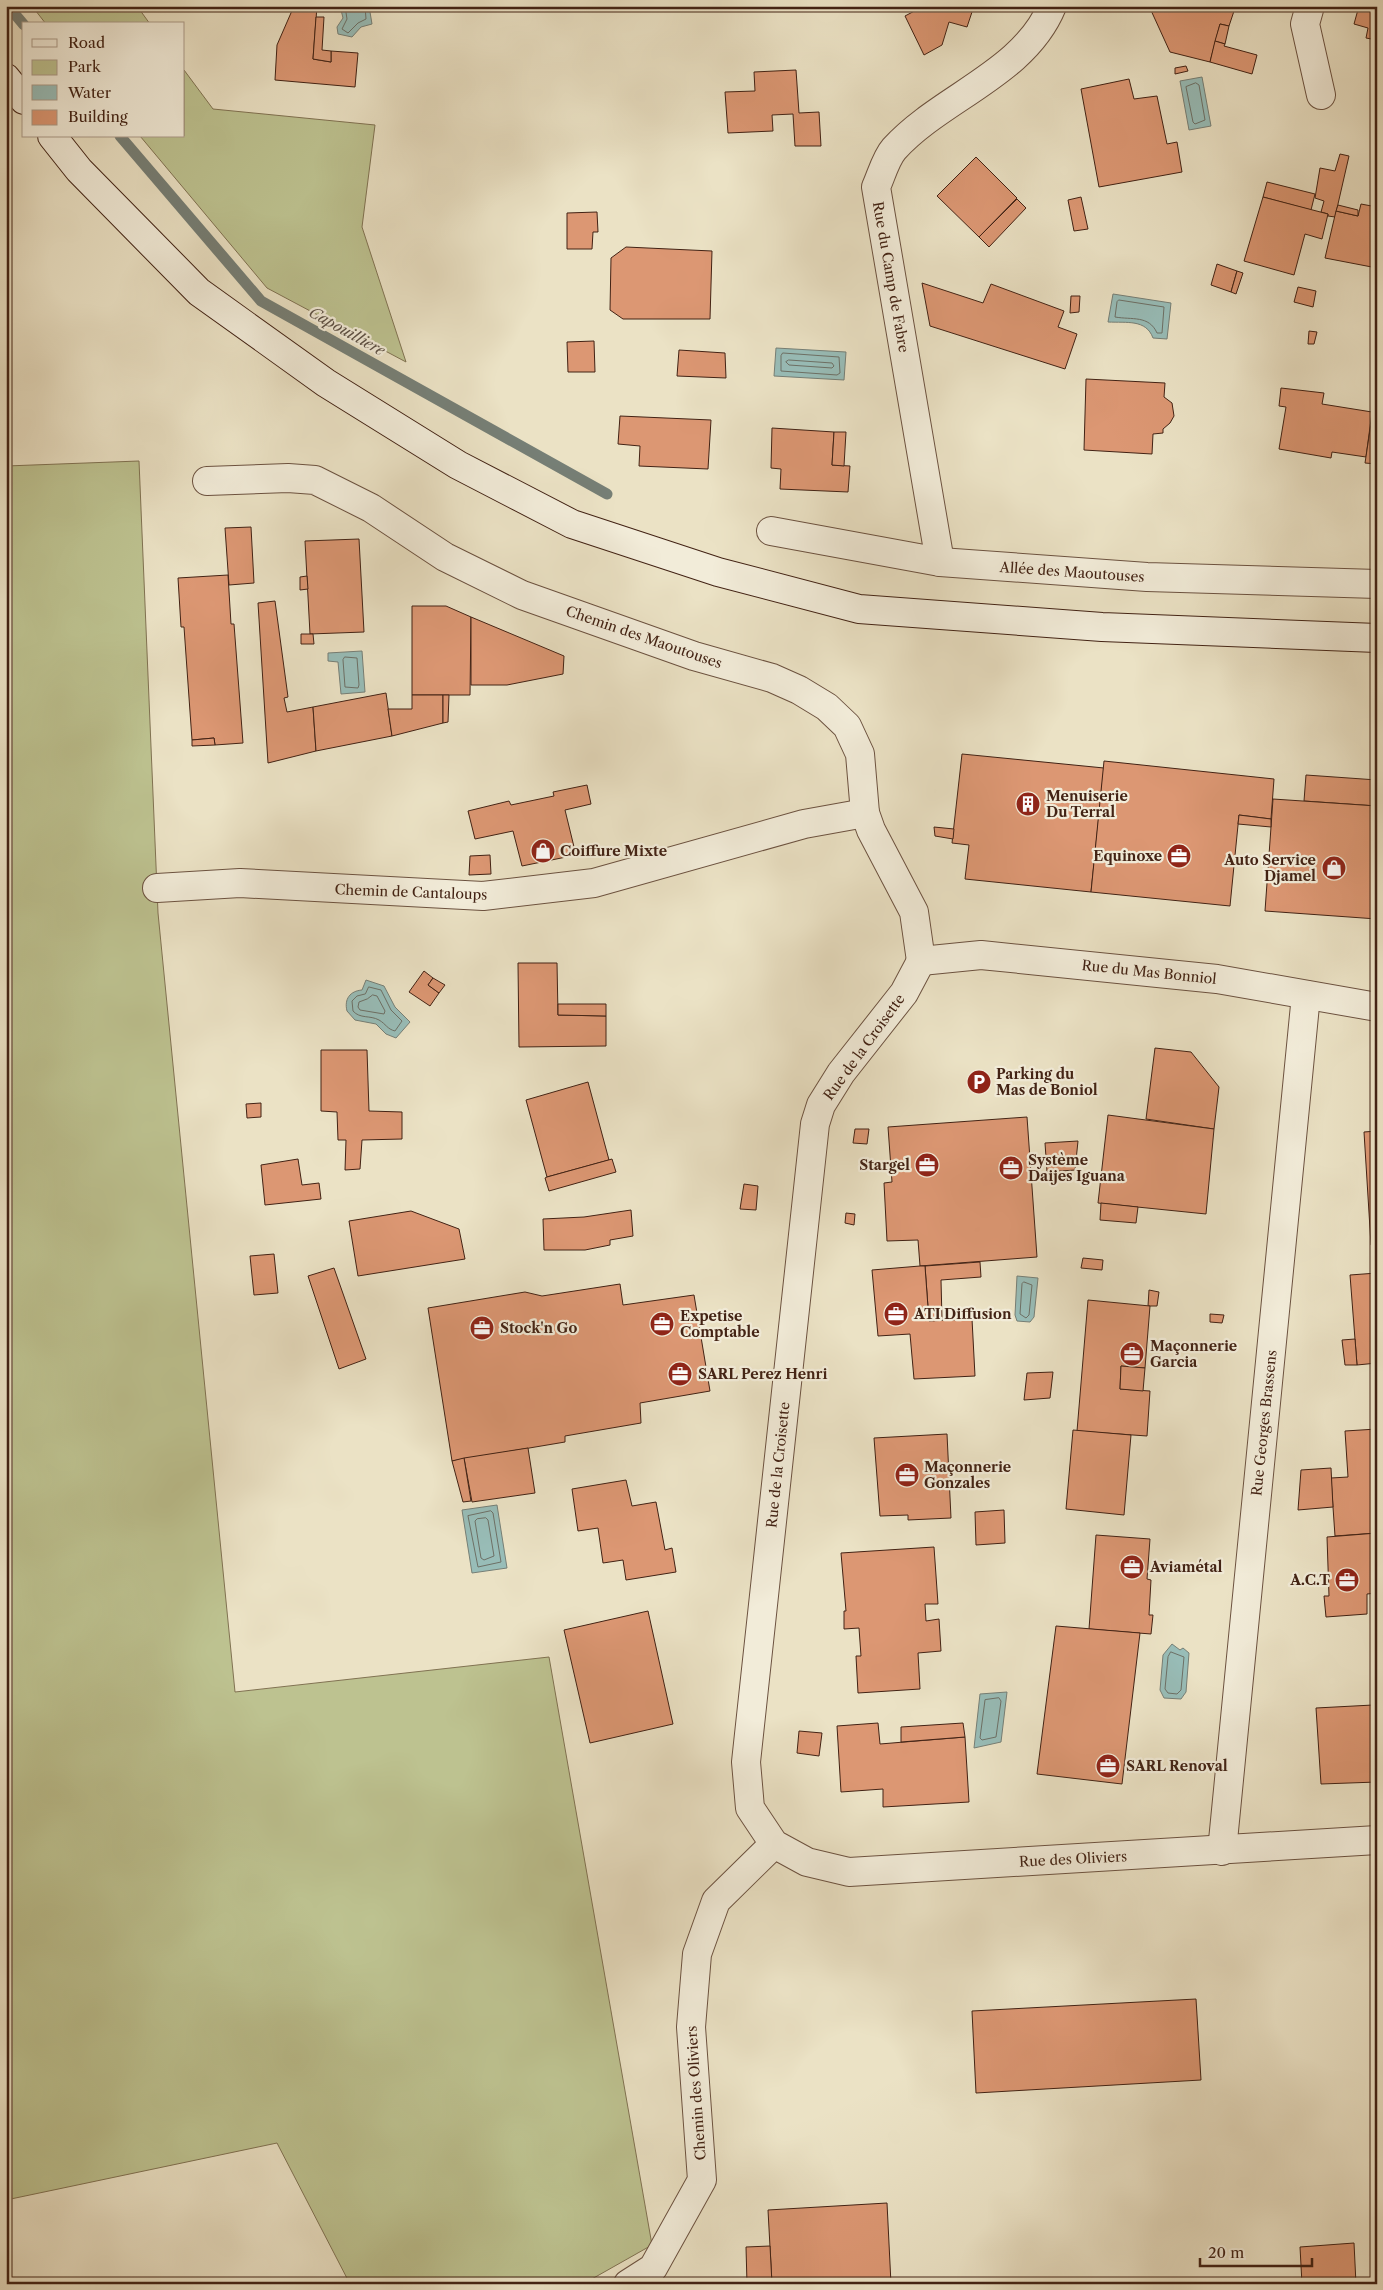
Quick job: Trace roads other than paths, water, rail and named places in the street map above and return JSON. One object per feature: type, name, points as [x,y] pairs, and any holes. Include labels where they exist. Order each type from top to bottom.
[{"type":"street","name":"Rue du Camp de Fabre","points":[[940,562],[876,187],[892,151],[918,127],[1018,55],[1045,24],[1052,6]]},
{"type":"street","points":[[1310,6],[1305,24],[1321,95]]},
{"type":"street","points":[[6,78],[22,98]]},
{"type":"street","points":[[54,138],[80,170],[199,292],[326,383],[458,465],[572,524],[718,572],[859,609],[1102,627],[1377,638]]},
{"type":"street","name":"Chemin des Maoutouses","points":[[207,481],[288,478],[314,480],[344,493],[371,508],[445,557],[522,595],[694,656],[772,678],[800,690],[827,707],[847,726],[860,754],[865,812],[871,830],[914,912],[921,962]]},
{"type":"street","name":"Allée des Maoutouses","points":[[771,531],[940,562],[1147,577],[1377,584]]},
{"type":"street","name":"Chemin de Cantaloups","points":[[157,888],[240,883],[482,896],[594,883],[804,824],[865,812]]},
{"type":"street","name":"Rue du Mas Bonniol","points":[[921,962],[981,955],[1217,979],[1377,1007]]},
{"type":"street","name":"Rue de la Croisette","points":[[774,1844],[750,1808],[746,1762],[815,1124],[821,1105],[841,1073],[904,992],[921,962]]},
{"type":"street","name":"Rue Georges Brassens","points":[[1222,1851],[1306,995]]},
{"type":"street","name":"Rue des Oliviers","points":[[774,1844],[807,1862],[849,1872],[1222,1851],[1377,1840]]},
{"type":"street","name":"Chemin des Oliviers","points":[[628,2284],[653,2268],[702,2180],[691,2027],[697,1954],[716,1901],[774,1844]]},
{"type":"water","points":[[340,6],[369,6],[372,24],[361,27],[352,37],[338,34],[337,27],[343,18]]},
{"type":"water","points":[[1202,77],[1211,126],[1189,130],[1180,81]]},
{"type":"water","points":[[1113,294],[1171,303],[1167,339],[1153,338],[1146,328],[1135,323],[1108,322]]},
{"type":"water","points":[[776,348],[846,352],[844,380],[774,376]]},
{"type":"water","points":[[362,651],[365,692],[341,694],[338,662],[328,661],[328,653]]},
{"type":"water","points":[[366,980],[384,986],[395,1007],[410,1022],[396,1038],[386,1034],[376,1024],[355,1020],[347,1011],[347,999],[354,992],[362,990]]},
{"type":"water","points":[[1017,1276],[1038,1278],[1034,1317],[1030,1322],[1017,1321],[1015,1315]]},
{"type":"water","points":[[497,1505],[507,1568],[472,1573],[462,1510]]},
{"type":"water","points":[[1172,1644],[1180,1650],[1183,1648],[1189,1653],[1186,1692],[1181,1699],[1164,1698],[1160,1690],[1163,1655]]},
{"type":"water","points":[[1007,1692],[1001,1742],[974,1748],[980,1694]]},
{"type":"waterway","name":"Capouilliere","points":[[8,6],[22,23]]},
{"type":"waterway","name":"Capouilliere","points":[[122,138],[261,301],[607,494]]},
{"type":"place","name":"Menuiserie Du Terral","points":[[1028,804]]},
{"type":"place","name":"Coiffure Mixte","points":[[543,851]]},
{"type":"place","name":"Equinoxe","points":[[1179,856]]},
{"type":"place","name":"Auto Service Djamel","points":[[1334,868]]},
{"type":"place","name":"Parking du Mas de Boniol","points":[[979,1082]]},
{"type":"place","name":"Stargel","points":[[927,1165]]},
{"type":"place","name":"Système Daijes Iguana","points":[[1011,1168]]},
{"type":"place","name":"ATI Diffusion","points":[[896,1314]]},
{"type":"place","name":"Expetise Comptable","points":[[662,1324]]},
{"type":"place","name":"Stock'n Go","points":[[482,1328]]},
{"type":"place","name":"Maçonnerie Garcia","points":[[1132,1354]]},
{"type":"place","name":"SARL Perez Henri","points":[[680,1374]]},
{"type":"place","name":"Maçonnerie Gonzales","points":[[907,1475]]},
{"type":"place","name":"Aviamétal","points":[[1132,1567]]},
{"type":"place","name":"A.C.T","points":[[1347,1580]]},
{"type":"place","name":"SARL Renoval","points":[[1108,1766]]}]
